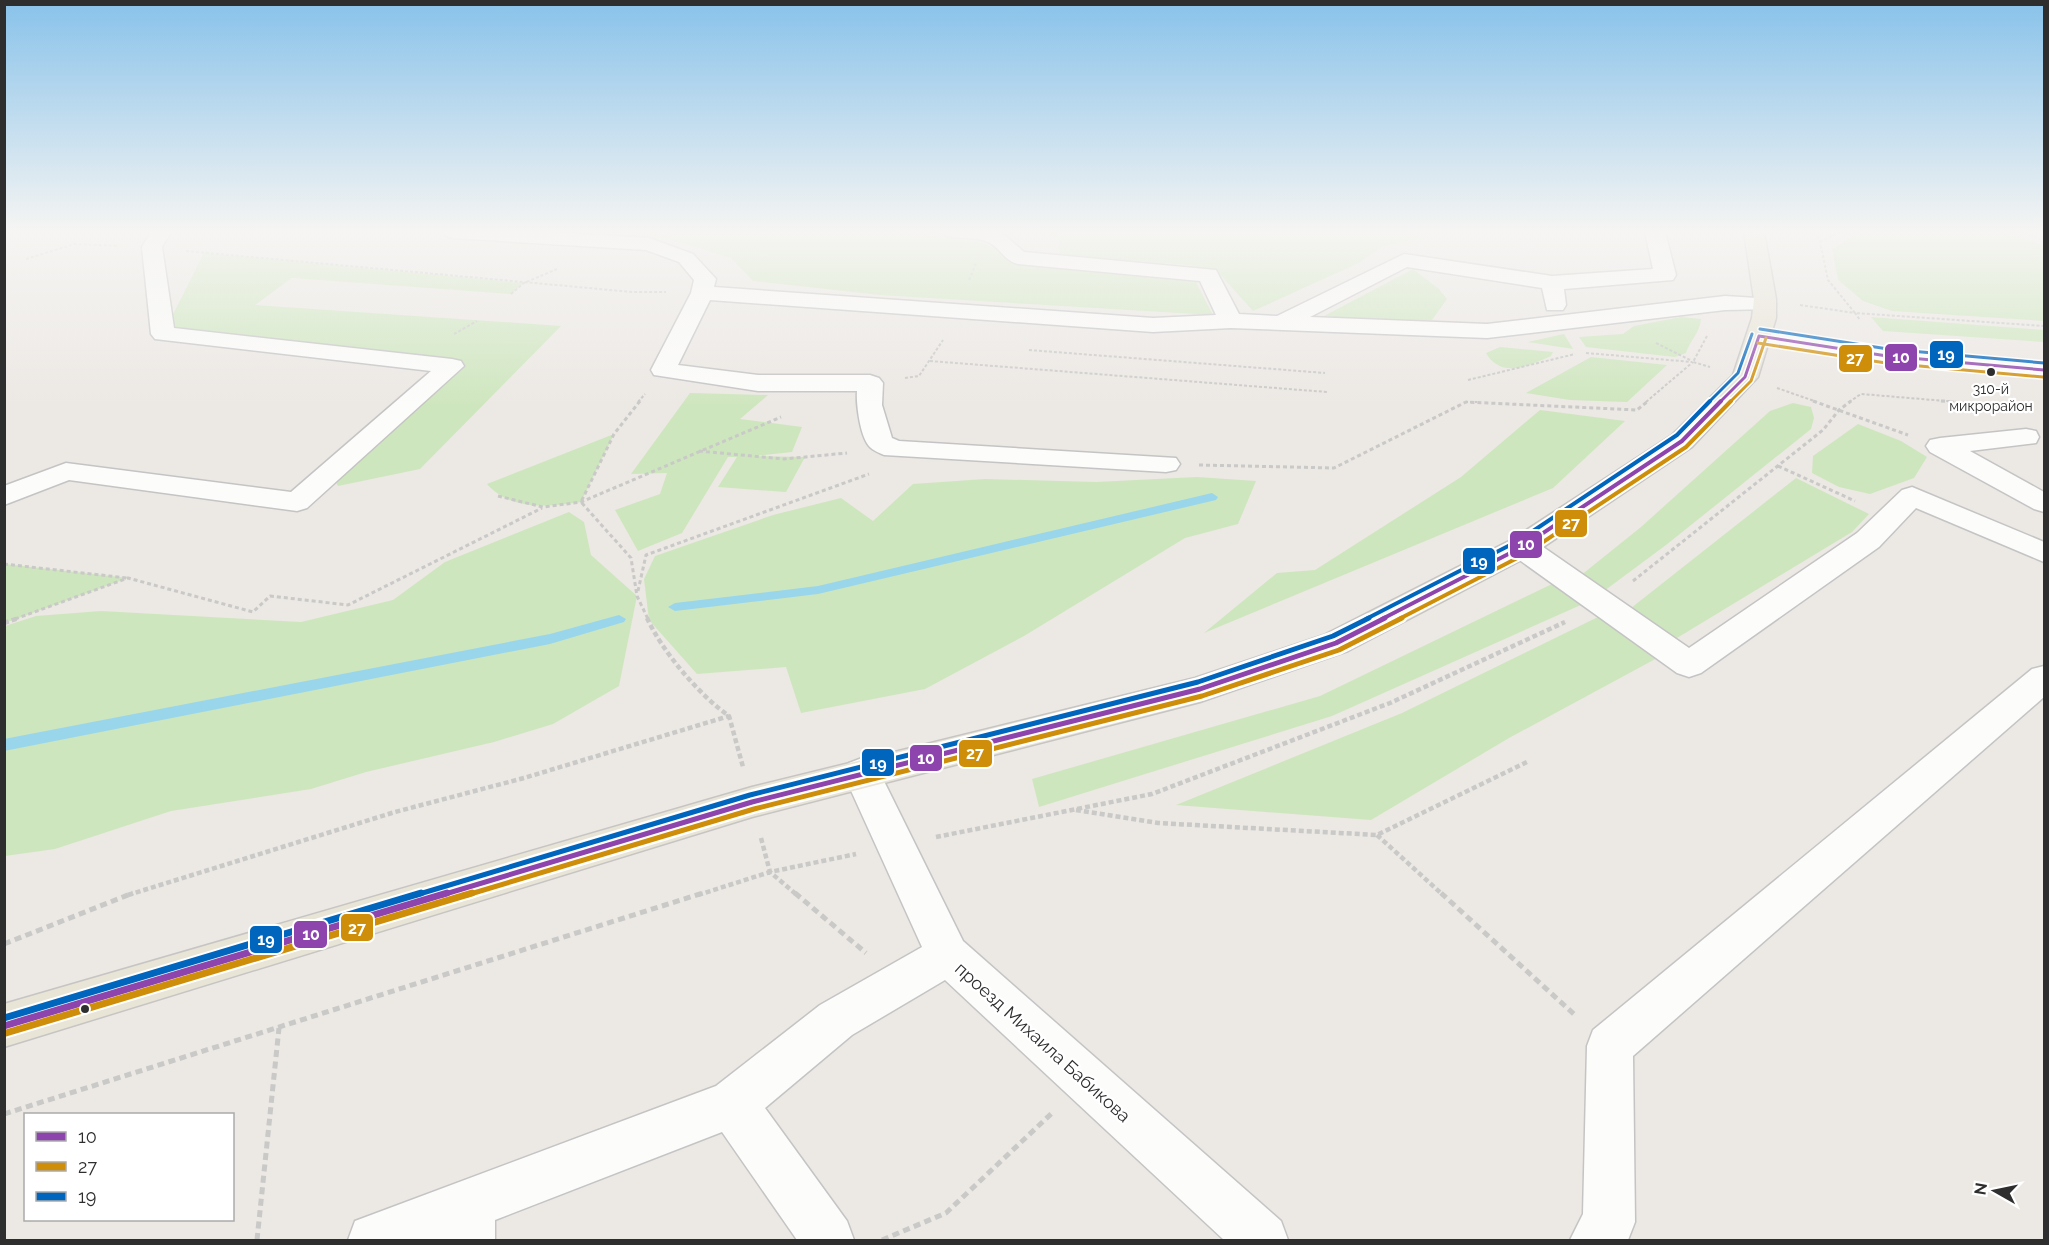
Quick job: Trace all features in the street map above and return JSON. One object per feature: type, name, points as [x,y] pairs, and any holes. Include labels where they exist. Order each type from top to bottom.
[{"type":"main road","points":[[4,1026],[448,892],[862,772],[1200,689],[1267,668],[1346,639],[1522,547],[1682,441],[1744,377],[1759,336],[1765,304],[1763,290]]},
{"type":"street","points":[[4,496],[66,471],[297,502],[452,366],[163,334],[160,290]]},
{"type":"street","points":[[1216,290],[1231,321]]},
{"type":"street","points":[[1279,324],[1345,290]]},
{"type":"street","points":[[1553,290],[1558,322]]},
{"type":"street","points":[[1624,290],[1657,310]]},
{"type":"street","points":[[1166,464],[894,449],[880,442],[869,405],[870,383],[758,382],[663,370],[702,292],[1153,325],[1231,321],[1279,324],[1431,339],[1657,310],[1725,303],[1765,304]]},
{"type":"street","points":[[1759,336],[1887,356],[2044,370]]},
{"type":"street","points":[[1940,446],[2026,437]]},
{"type":"street","points":[[1940,446],[2044,503]]},
{"type":"street","points":[[1522,547],[1689,665],[1868,540],[1912,496],[2044,553]]},
{"type":"street","points":[[1596,1240],[1610,1222],[1610,1046],[2044,678]]},
{"type":"street","name":"проезд Михаила Бабикова","points":[[862,772],[948,955],[1262,1240]]},
{"type":"street","points":[[374,1240],[469,1223],[732,1104],[836,1020],[948,955]]},
{"type":"street","points":[[732,1104],[828,1240]]},
{"type":"path","points":[[511,294],[516,290]]},
{"type":"path","points":[[609,290],[702,292]]},
{"type":"path","points":[[954,311],[964,290]]},
{"type":"path","points":[[1836,290],[1855,313],[2044,326]]},
{"type":"path","points":[[870,383],[919,376],[941,343],[953,344]]},
{"type":"path","points":[[1023,350],[1325,374]]},
{"type":"path","points":[[1166,464],[1334,468],[1466,402],[1637,410],[1693,362],[1581,352]]},
{"type":"path","points":[[929,361],[1327,392]]},
{"type":"path","points":[[581,502],[614,434],[663,370]]},
{"type":"path","points":[[4,1114],[770,872],[1152,794],[1368,711],[1604,604],[1823,430],[1839,410],[1861,394],[2008,406]]},
{"type":"path","points":[[1839,410],[1940,446]]},
{"type":"path","points":[[4,564],[128,578],[253,612],[270,596],[348,605],[543,507],[581,502],[784,415]]},
{"type":"path","points":[[699,451],[784,459],[841,455],[880,442]]},
{"type":"path","points":[[637,596],[646,555],[876,471],[921,450]]},
{"type":"path","points":[[1778,465],[1891,518]]},
{"type":"path","points":[[498,496],[543,507]]},
{"type":"path","points":[[4,944],[108,902],[395,812],[524,778],[729,716],[713,705],[656,637],[637,596],[631,558],[581,502]]},
{"type":"path","points":[[4,623],[128,578]]},
{"type":"path","points":[[1073,810],[1158,823],[1377,835],[1527,762]]},
{"type":"path","points":[[1377,835],[1610,1046]]},
{"type":"path","points":[[257,1240],[279,1028]]},
{"type":"path","points":[[882,1240],[946,1213],[1059,1106]]},
{"type":"green space","points":[[185,290],[275,290],[255,305],[561,326],[420,469],[338,486],[331,472],[451,367],[163,334]]},
{"type":"green space","points":[[458,290],[516,290],[511,294]]},
{"type":"green space","points":[[836,290],[1200,290],[1213,315],[880,295]]},
{"type":"green space","points":[[1234,290],[1299,290],[1253,311]]},
{"type":"green space","points":[[1373,290],[1440,290],[1447,299],[1432,320],[1389,323],[1324,316]]},
{"type":"green space","points":[[1850,290],[2044,290],[2044,321],[1892,311],[1863,301]]},
{"type":"green space","points":[[1681,317],[1701,319],[1699,328],[1686,353],[1675,357],[1586,347],[1579,337],[1623,334],[1634,326]]},
{"type":"green space","points":[[1871,317],[2044,330],[2044,342],[1883,331]]},
{"type":"green space","points":[[1564,334],[1573,349],[1528,342]]},
{"type":"green space","points":[[1500,347],[1553,352],[1551,356],[1534,363],[1507,368],[1492,361],[1486,353]]},
{"type":"green space","points":[[1591,357],[1667,365],[1627,402],[1570,400],[1526,393]]},
{"type":"green space","points":[[690,393],[768,395],[740,419],[802,427],[792,452],[754,456],[805,457],[786,492],[718,487],[737,457],[728,457],[682,533],[638,551],[615,510],[660,494],[667,473],[631,474]]},
{"type":"green space","points":[[1793,403],[1811,407],[1814,418],[1811,429],[1666,545],[1604,591],[1580,576],[1641,527],[1770,411]]},
{"type":"green space","points":[[1540,410],[1625,421],[1553,488],[1204,633],[1277,573],[1315,570],[1461,477]]},
{"type":"green space","points":[[1858,424],[1901,441],[1927,457],[1914,478],[1870,494],[1839,487],[1812,473],[1813,456]]},
{"type":"green space","points":[[614,434],[581,502],[544,506],[519,503],[507,499],[487,484]]},
{"type":"green space","points":[[1197,477],[1256,481],[1238,524],[1185,538],[1024,636],[925,689],[801,713],[786,667],[697,674],[649,620],[644,579],[655,556],[773,515],[841,498],[873,521],[913,484],[985,479],[1096,482]]},
{"type":"green space","points":[[1796,478],[1869,514],[1852,532],[1672,641],[1626,612]]},
{"type":"green space","points":[[569,512],[584,522],[591,555],[637,596],[619,686],[553,724],[494,742],[366,772],[311,789],[171,811],[55,849],[5,856],[5,626],[36,616],[101,611],[301,622],[393,600],[445,562]]},
{"type":"green space","points":[[5,564],[128,578],[5,623]]},
{"type":"green space","points":[[1552,584],[1583,604],[1332,716],[1039,807],[1032,779],[1320,696]]},
{"type":"green space","points":[[1598,617],[1659,657],[1509,738],[1371,820],[1176,805],[1402,713]]},
{"type":"waterway","points":[[675,607],[818,590],[1212,497]]},
{"type":"waterway","points":[[4,745],[550,639],[619,619]]},
{"type":"transit line","name":"19","points":[[1760,329],[1888,349],[2044,363]]},
{"type":"transit line","name":"19","points":[[4,1018],[750,795],[1198,682],[1333,636],[1518,541],[1677,435],[1738,373],[1752,334]]},
{"type":"transit line","name":"10","points":[[1759,336],[1887,356],[2044,370]]},
{"type":"transit line","name":"10","points":[[4,1026],[752,802],[1200,689],[1336,643],[1522,547],[1682,441],[1745,377],[1759,336]]},
{"type":"transit line","name":"27","points":[[6,1033],[754,809],[1202,696],[1339,650],[1525,554],[1686,447],[1751,381],[1766,338]]},
{"type":"transit line","name":"27","points":[[1758,343],[1886,363],[2043,377]]},
{"type":"place","name":"310-й микрорайон","points":[[1991,372]]}]
